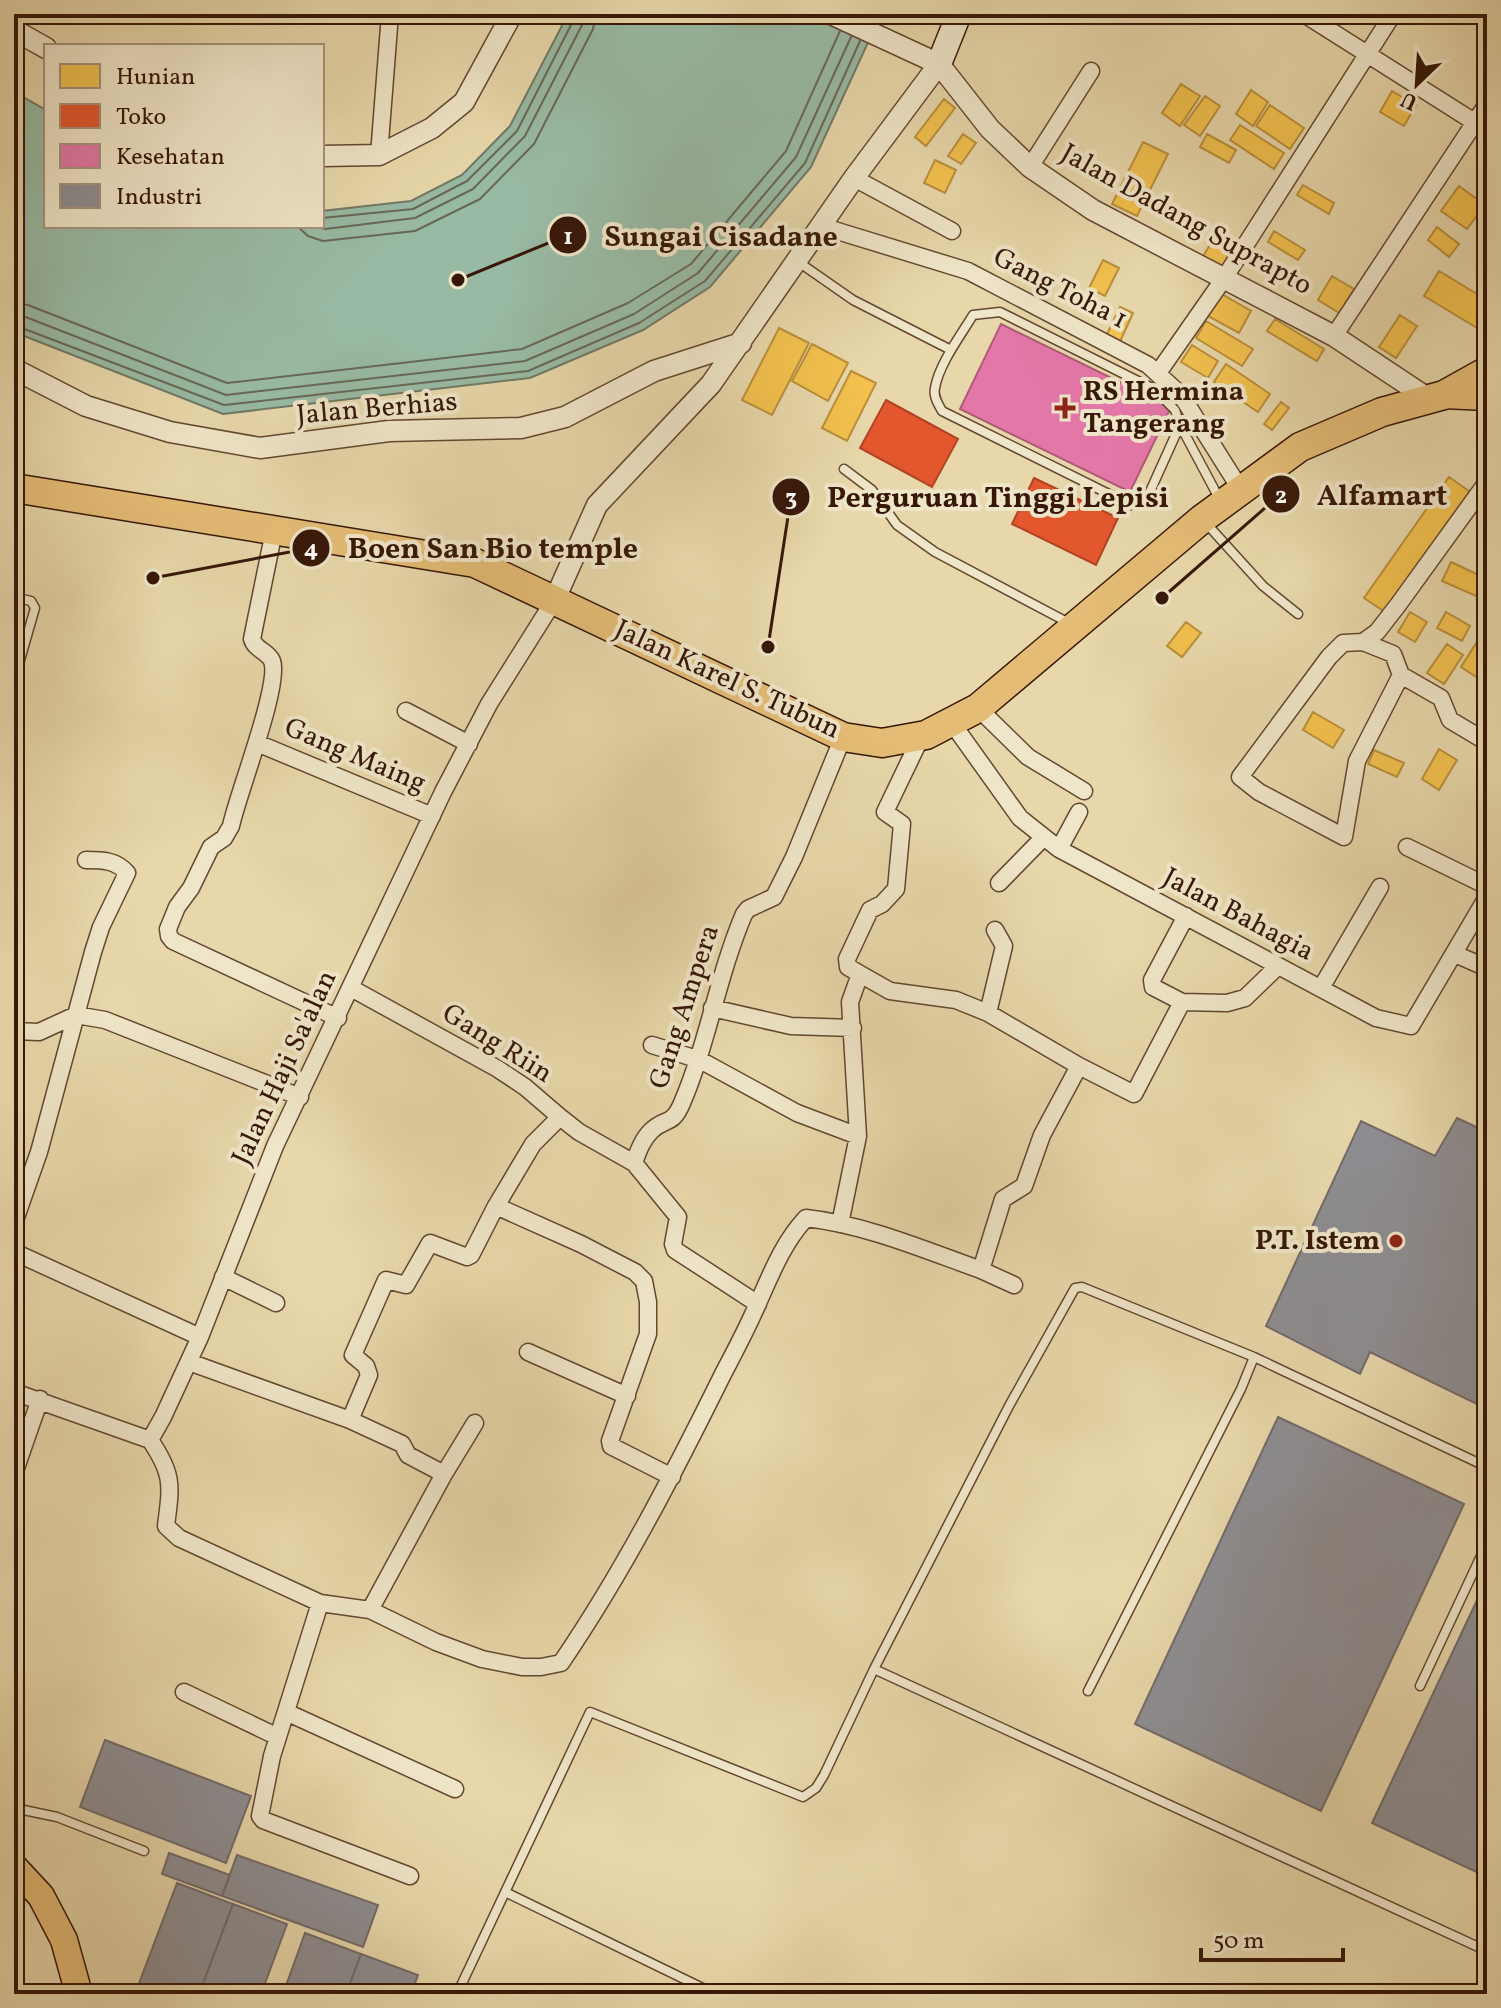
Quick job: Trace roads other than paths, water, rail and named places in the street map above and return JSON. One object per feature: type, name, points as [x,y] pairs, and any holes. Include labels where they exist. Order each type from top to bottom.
[{"type":"highway","name":"Jalan Karel S. Tubun","points":[[14,488],[475,563],[843,737],[882,743],[922,735],[978,708],[1222,505],[1300,447],[1382,412],[1436,397],[1487,371]]},
{"type":"main road","points":[[939,64],[959,14]]},
{"type":"main road","points":[[1436,397],[1487,397]]},
{"type":"main road","points":[[14,1867],[41,1896],[64,1940],[79,1994]]},
{"type":"street","points":[[379,155],[390,14]]},
{"type":"street","name":"Jalan Dadang Suprapto","points":[[831,14],[939,64],[990,129],[1030,167],[1093,210],[1334,336],[1436,397]]},
{"type":"street","points":[[1304,14],[1481,127]]},
{"type":"street","points":[[1158,373],[1225,277],[1393,14]]},
{"type":"street","points":[[324,156],[379,155],[432,128],[464,102],[513,16]]},
{"type":"street","points":[[14,30],[44,47]]},
{"type":"street","points":[[555,599],[597,505],[711,384],[854,178],[939,64]]},
{"type":"street","points":[[1030,167],[1091,71]]},
{"type":"street","points":[[1334,336],[1481,127],[1487,104]]},
{"type":"street","points":[[854,178],[952,231]]},
{"type":"street","name":"Gang Toha 1","points":[[821,226],[968,271],[1148,365],[1181,395],[1222,505]]},
{"type":"street","name":"Jalan Berhias","points":[[14,369],[86,406],[170,432],[260,448],[389,431],[521,428],[565,417],[654,371],[741,343]]},
{"type":"street","points":[[1363,642],[1384,623],[1487,482]]},
{"type":"street","points":[[274,531],[252,639],[254,646],[273,663],[273,677],[257,743],[231,826],[224,838],[209,850],[168,929],[173,941],[338,1018]]},
{"type":"street","name":"Jalan Haji Sa'alan","points":[[150,1440],[200,1337],[275,1146],[432,816],[489,704],[555,599]]},
{"type":"street","points":[[1401,675],[1357,761],[1344,837],[1259,792],[1240,777],[1329,657],[1343,643],[1363,642],[1393,654],[1401,675],[1441,698],[1450,720],[1487,742]]},
{"type":"street","points":[[978,708],[1028,757],[1084,791]]},
{"type":"street","points":[[406,711],[469,744]]},
{"type":"street","name":"Jalan Bahagia","points":[[952,723],[1020,818],[1043,838],[1376,1018],[1411,1026],[1487,897]]},
{"type":"street","points":[[922,735],[885,812],[902,824],[898,883],[890,897],[870,910],[847,959],[848,967],[890,991],[956,1000],[988,1013],[1134,1094],[1182,1002]]},
{"type":"street","name":"Gang Ampera","points":[[634,1163],[648,1134],[674,1119],[700,1060],[712,1008],[744,914],[774,897],[794,857],[843,737]]},
{"type":"street","name":"Gang Maing","points":[[257,743],[432,816]]},
{"type":"street","points":[[1059,849],[1079,812]]},
{"type":"street","points":[[999,883],[1043,838]]},
{"type":"street","points":[[1407,847],[1487,886]]},
{"type":"street","points":[[14,1223],[39,1152],[101,927],[127,873],[118,864],[86,860]]},
{"type":"street","points":[[1321,988],[1380,887]]},
{"type":"street","points":[[1186,916],[1151,983],[1153,987],[1182,1002],[1227,1003],[1245,998],[1278,966]]},
{"type":"street","points":[[988,1013],[1004,946],[995,930]]},
{"type":"street","points":[[1455,954],[1487,968]]},
{"type":"street","points":[[840,1224],[858,1136],[850,1002],[860,974]]},
{"type":"street","name":"Gang Riin","points":[[350,1420],[369,1375],[366,1366],[353,1355],[386,1280],[406,1285],[430,1243],[470,1256],[533,1144],[560,1117],[498,1069],[351,988]]},
{"type":"street","points":[[712,1008],[791,1026],[853,1028]]},
{"type":"street","points":[[14,1031],[39,1032],[76,1015],[105,1020],[300,1097]]},
{"type":"street","points":[[652,1045],[700,1060],[797,1113],[858,1136]]},
{"type":"street","points":[[981,1270],[1003,1199],[1024,1186],[1042,1135],[1079,1066]]},
{"type":"street","points":[[560,1117],[579,1132],[634,1163],[678,1217],[675,1250],[758,1304]]},
{"type":"street","points":[[496,1206],[581,1244],[635,1272],[644,1281],[648,1302],[648,1334],[611,1435],[611,1446],[672,1477]]},
{"type":"street","points":[[14,1392],[150,1440],[163,1462],[172,1491],[166,1526],[171,1532],[211,1554],[320,1603],[370,1610],[436,1642],[482,1659],[522,1667],[541,1667],[561,1663],[595,1613],[672,1477],[758,1304],[775,1262],[806,1218],[840,1224],[910,1245],[1014,1285]]},
{"type":"street","points":[[14,1252],[200,1337]]},
{"type":"street","points":[[223,1277],[276,1303]]},
{"type":"street","points":[[528,1352],[627,1396]]},
{"type":"street","points":[[189,1362],[350,1420],[402,1444],[408,1455],[444,1474]]},
{"type":"street","points":[[14,1474],[40,1399]]},
{"type":"street","points":[[370,1610],[475,1423]]},
{"type":"street","points":[[320,1603],[278,1737],[263,1794],[262,1819],[410,1876]]},
{"type":"street","points":[[184,1692],[278,1737]]},
{"type":"street","points":[[286,1712],[455,1789]]},
{"type":"lane","points":[[796,260],[853,300],[951,350]]},
{"type":"lane","points":[[1180,425],[1148,496],[1141,503],[1131,505],[942,411],[936,402],[934,389],[951,350],[973,315],[1000,312],[1154,389],[1175,410],[1263,586],[1298,614]]},
{"type":"lane","points":[[844,469],[872,490],[897,525],[935,552],[1074,626]]},
{"type":"lane","points":[[14,597],[31,601],[35,608],[14,681]]},
{"type":"lane","points":[[457,1994],[590,1712],[803,1797],[816,1788],[1009,1406],[1075,1288],[1082,1287],[1254,1357],[1487,1467]]},
{"type":"lane","points":[[1088,1691],[1241,1389],[1254,1357]]},
{"type":"lane","points":[[1420,1686],[1487,1543]]},
{"type":"lane","points":[[874,1669],[1487,1951]]},
{"type":"lane","points":[[14,1808],[57,1817],[144,1851]]},
{"type":"lane","points":[[505,1892],[715,1994]]},
{"type":"water","points":[[568,14],[881,14],[811,167],[710,287],[643,330],[530,378],[223,414],[14,332],[14,92],[44,109],[44,228],[324,228],[324,211],[411,201],[462,175],[510,126]]},
{"type":"place","name":"Sungai Cisadane","points":[[458,280]]},
{"type":"place","name":"RS Hermina Tangerang","points":[[1065,408]]},
{"type":"place","name":"Boen San Bio temple","points":[[153,578]]},
{"type":"place","name":"Alfamart","points":[[1162,598]]},
{"type":"place","name":"Perguruan Tinggi Lepisi","points":[[768,647]]},
{"type":"place","name":"P.T. Istem","points":[[1396,1241]]}]
